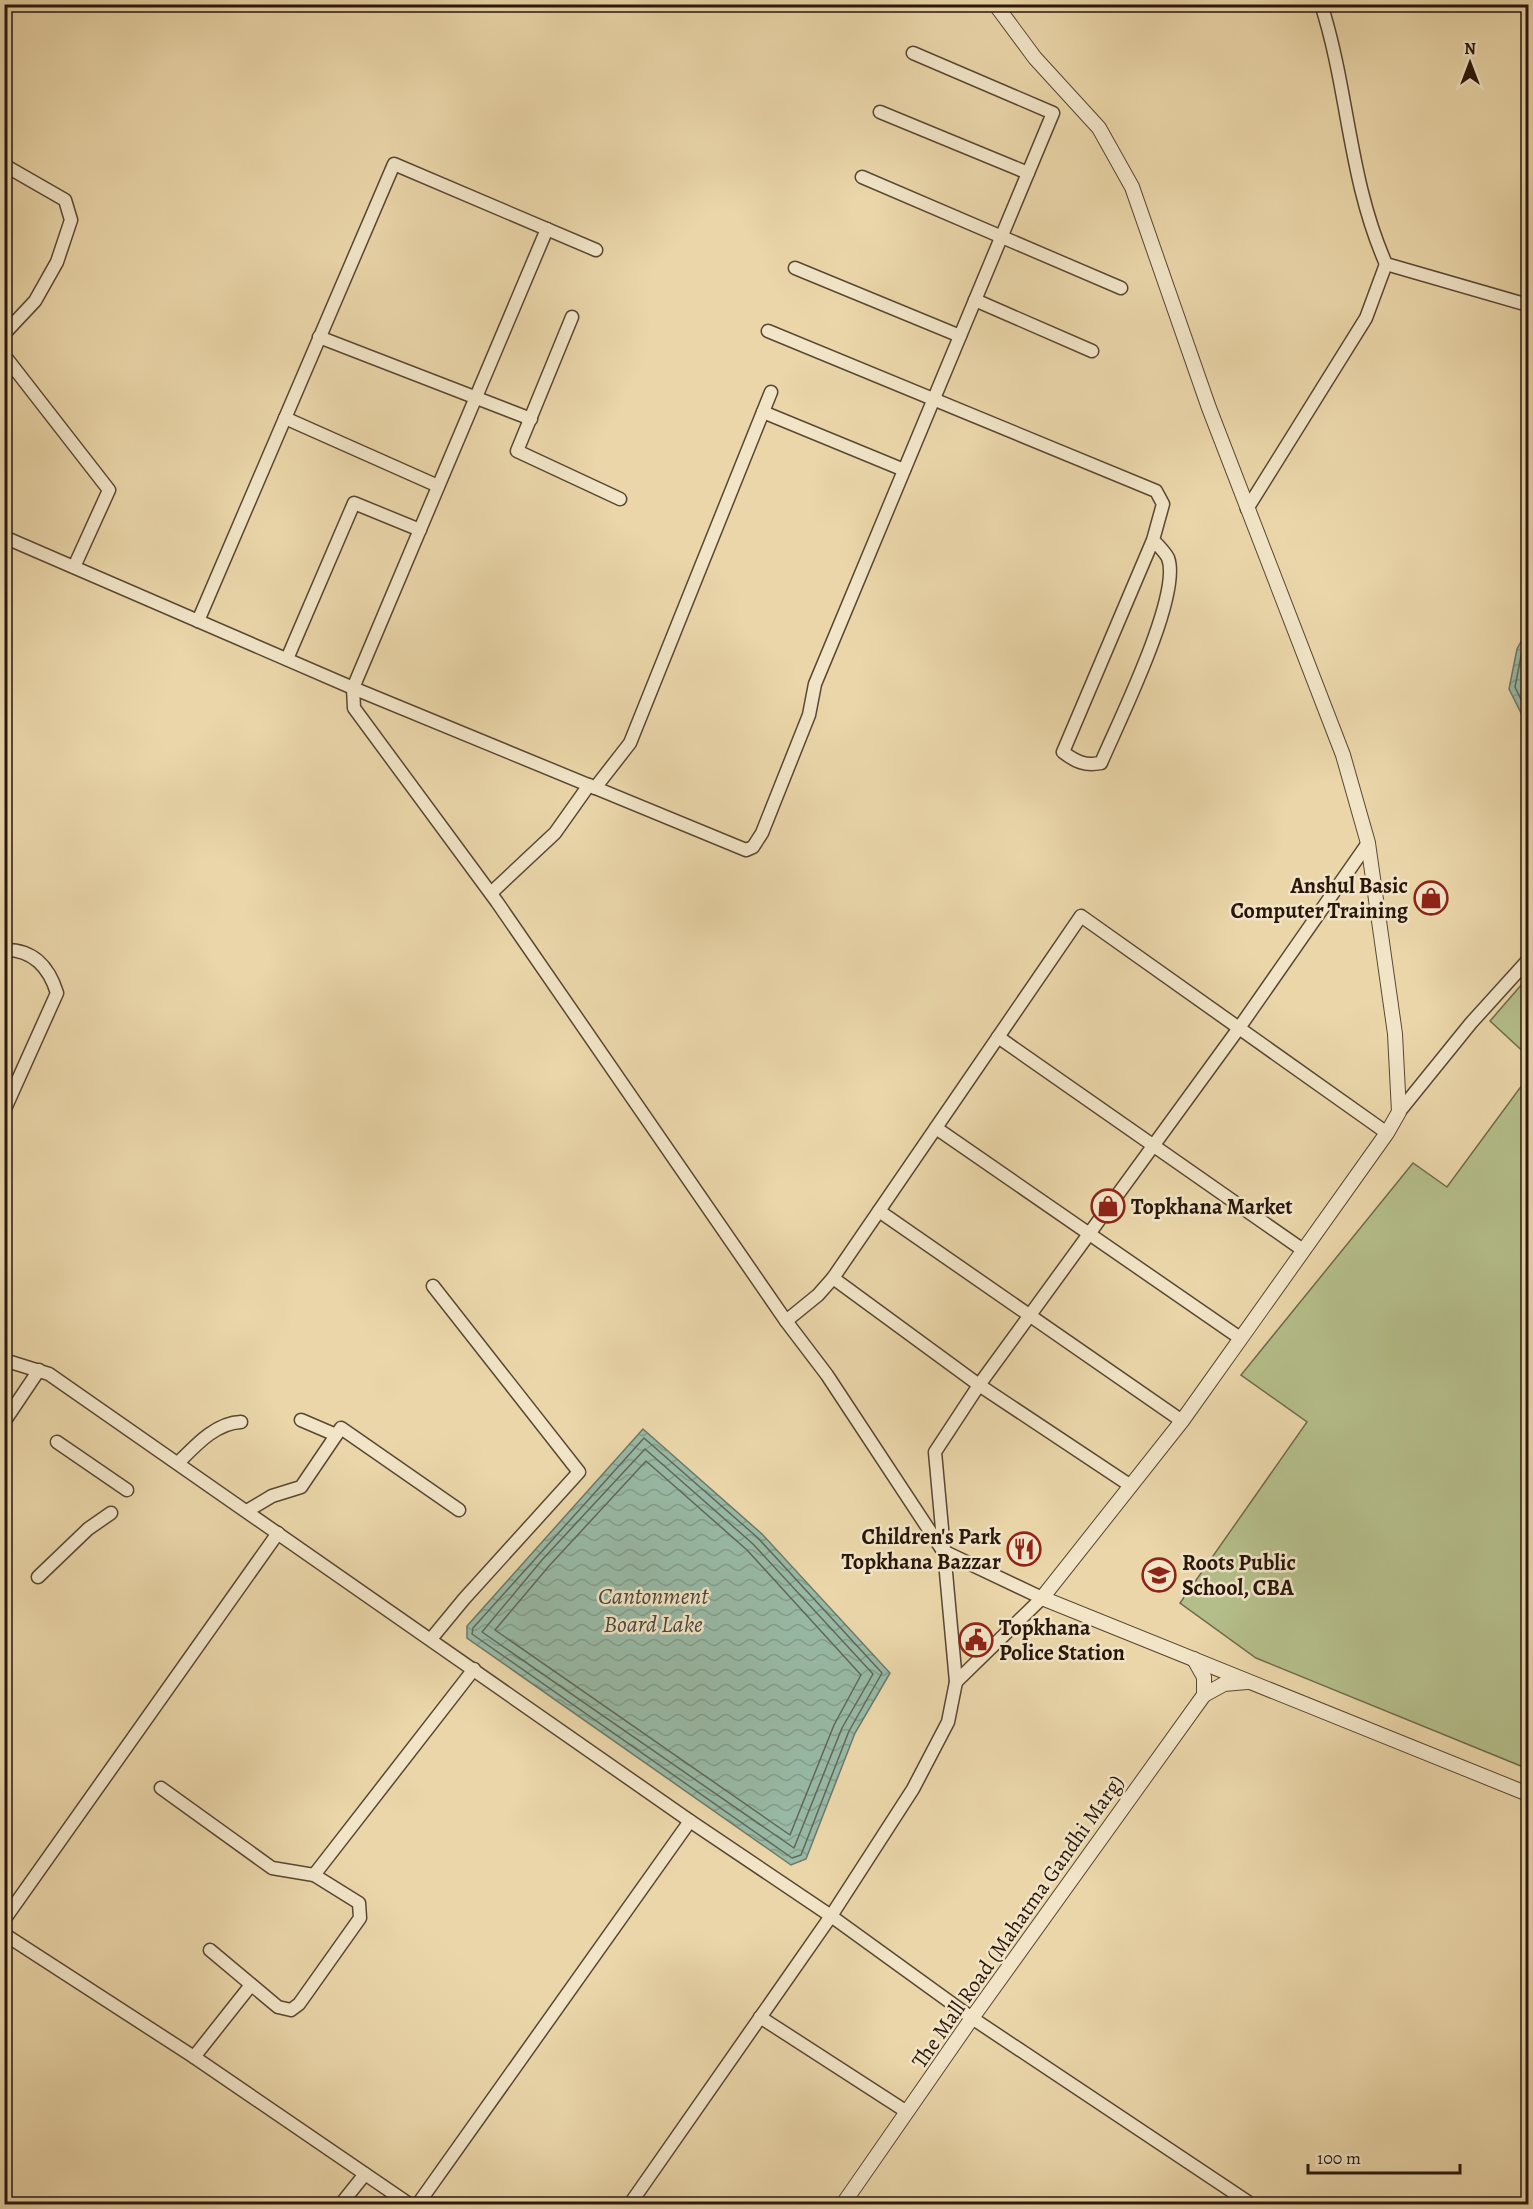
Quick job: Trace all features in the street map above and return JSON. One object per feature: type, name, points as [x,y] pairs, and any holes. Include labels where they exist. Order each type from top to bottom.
[{"type":"street","points":[[995,4],[1035,58],[1099,128],[1132,187],[1247,509],[1343,755],[1368,843],[1395,1034],[1399,1112]]},
{"type":"street","points":[[1247,509],[1366,318],[1386,264],[1371,228],[1354,169],[1328,28],[1321,4]]},
{"type":"street","points":[[4,537],[353,688],[592,787],[746,850],[753,847],[762,833],[809,715],[815,684],[1053,113],[913,54]]},
{"type":"street","points":[[880,112],[1028,173]]},
{"type":"street","points":[[198,621],[394,164],[596,250]]},
{"type":"street","points":[[4,165],[65,201],[71,220],[57,262],[35,301],[4,334]]},
{"type":"street","points":[[862,177],[1121,288]]},
{"type":"street","points":[[547,229],[353,688],[354,708],[491,893],[786,1322],[827,1375],[943,1551],[1042,1598],[1528,1794]]},
{"type":"street","points":[[1386,264],[1528,305]]},
{"type":"street","points":[[795,268],[960,336]]},
{"type":"street","points":[[975,300],[1092,351]]},
{"type":"street","points":[[572,317],[517,451],[620,499]]},
{"type":"street","points":[[768,331],[1156,491],[1163,504],[1154,540],[1063,752],[1077,762],[1090,765],[1101,762],[1159,624],[1170,577],[1168,558],[1154,540]]},
{"type":"street","points":[[319,337],[531,419]]},
{"type":"street","points":[[4,355],[109,490],[74,567]]},
{"type":"street","points":[[491,893],[555,833],[630,743],[771,392]]},
{"type":"street","points":[[764,412],[904,470]]},
{"type":"street","points":[[285,418],[438,486]]},
{"type":"street","points":[[287,659],[354,502],[420,530]]},
{"type":"street","points":[[630,2205],[831,1916],[913,1788],[948,1722],[956,1682],[935,1452],[979,1385],[1239,1028],[1368,843]]},
{"type":"street","points":[[786,1322],[818,1295],[833,1278],[1081,916],[1387,1133]]},
{"type":"street","points":[[4,950],[17,949],[38,959],[52,977],[57,993],[4,1111]]},
{"type":"street","points":[[956,1682],[1042,1598],[1131,1486],[1182,1420],[1387,1133],[1399,1112],[1470,1023],[1528,960]]},
{"type":"street","points":[[998,1037],[1303,1250]]},
{"type":"street","points":[[936,1128],[1240,1338]]},
{"type":"street","points":[[879,1211],[1182,1420]]},
{"type":"street","points":[[833,1278],[979,1385],[1131,1486]]},
{"type":"street","points":[[431,1640],[464,1599],[579,1472],[433,1286]]},
{"type":"street","points":[[4,1360],[49,1374],[690,1821],[831,1916],[972,2018],[1249,2204]]},
{"type":"street","points":[[4,1422],[39,1371]]},
{"type":"street","points":[[301,1420],[336,1435]]},
{"type":"street","points":[[177,1463],[213,1431],[231,1423],[240,1422]]},
{"type":"street","points":[[247,1511],[272,1496],[301,1487],[341,1428],[459,1510]]},
{"type":"street","points":[[57,1442],[127,1490]]},
{"type":"street","points":[[38,1576],[88,1529],[111,1513]]},
{"type":"street","points":[[4,1920],[278,1533]]},
{"type":"street","points":[[1194,1659],[1204,1677],[1206,1689],[1203,1695]]},
{"type":"street","points":[[314,1875],[474,1669]]},
{"type":"street","points":[[1203,1695],[1224,1684],[1250,1682]]},
{"type":"street","name":"The Mall Road (Mahatma Gandhi Marg)","points":[[843,2205],[972,2018],[1203,1695]]},
{"type":"street","points":[[161,1788],[272,1868],[314,1875],[359,1903],[360,1918],[299,2004],[291,2010],[278,2007],[210,1950]]},
{"type":"street","points":[[418,2205],[690,1821]]},
{"type":"street","points":[[4,1934],[194,2057],[405,2203]]},
{"type":"street","points":[[194,2057],[251,1985]]},
{"type":"street","points":[[760,2017],[907,2112]]},
{"type":"street","points":[[341,2205],[365,2174]]},
{"type":"green space","points":[[1528,977],[1528,1056],[1490,1021]]},
{"type":"green space","points":[[1528,1077],[1528,1769],[1256,1658],[1180,1603],[1307,1422],[1241,1375],[1413,1163],[1447,1187]]},
{"type":"water","points":[[1528,629],[1528,727],[1509,689],[1517,649]]},
{"type":"water","name":"Cantonment Board Lake","points":[[643,1429],[762,1534],[890,1673],[855,1733],[806,1859],[791,1865],[467,1638],[467,1626]]},
{"type":"place","name":"Anshul Basic Computer Training","points":[[1431,898]]},
{"type":"place","name":"Topkhana Market","points":[[1108,1206]]},
{"type":"place","name":"Children's Park Topkhana Bazzar","points":[[1024,1549]]},
{"type":"place","name":"Roots Public School, CBA","points":[[1159,1575]]},
{"type":"place","name":"Topkhana Police Station","points":[[976,1640]]}]
